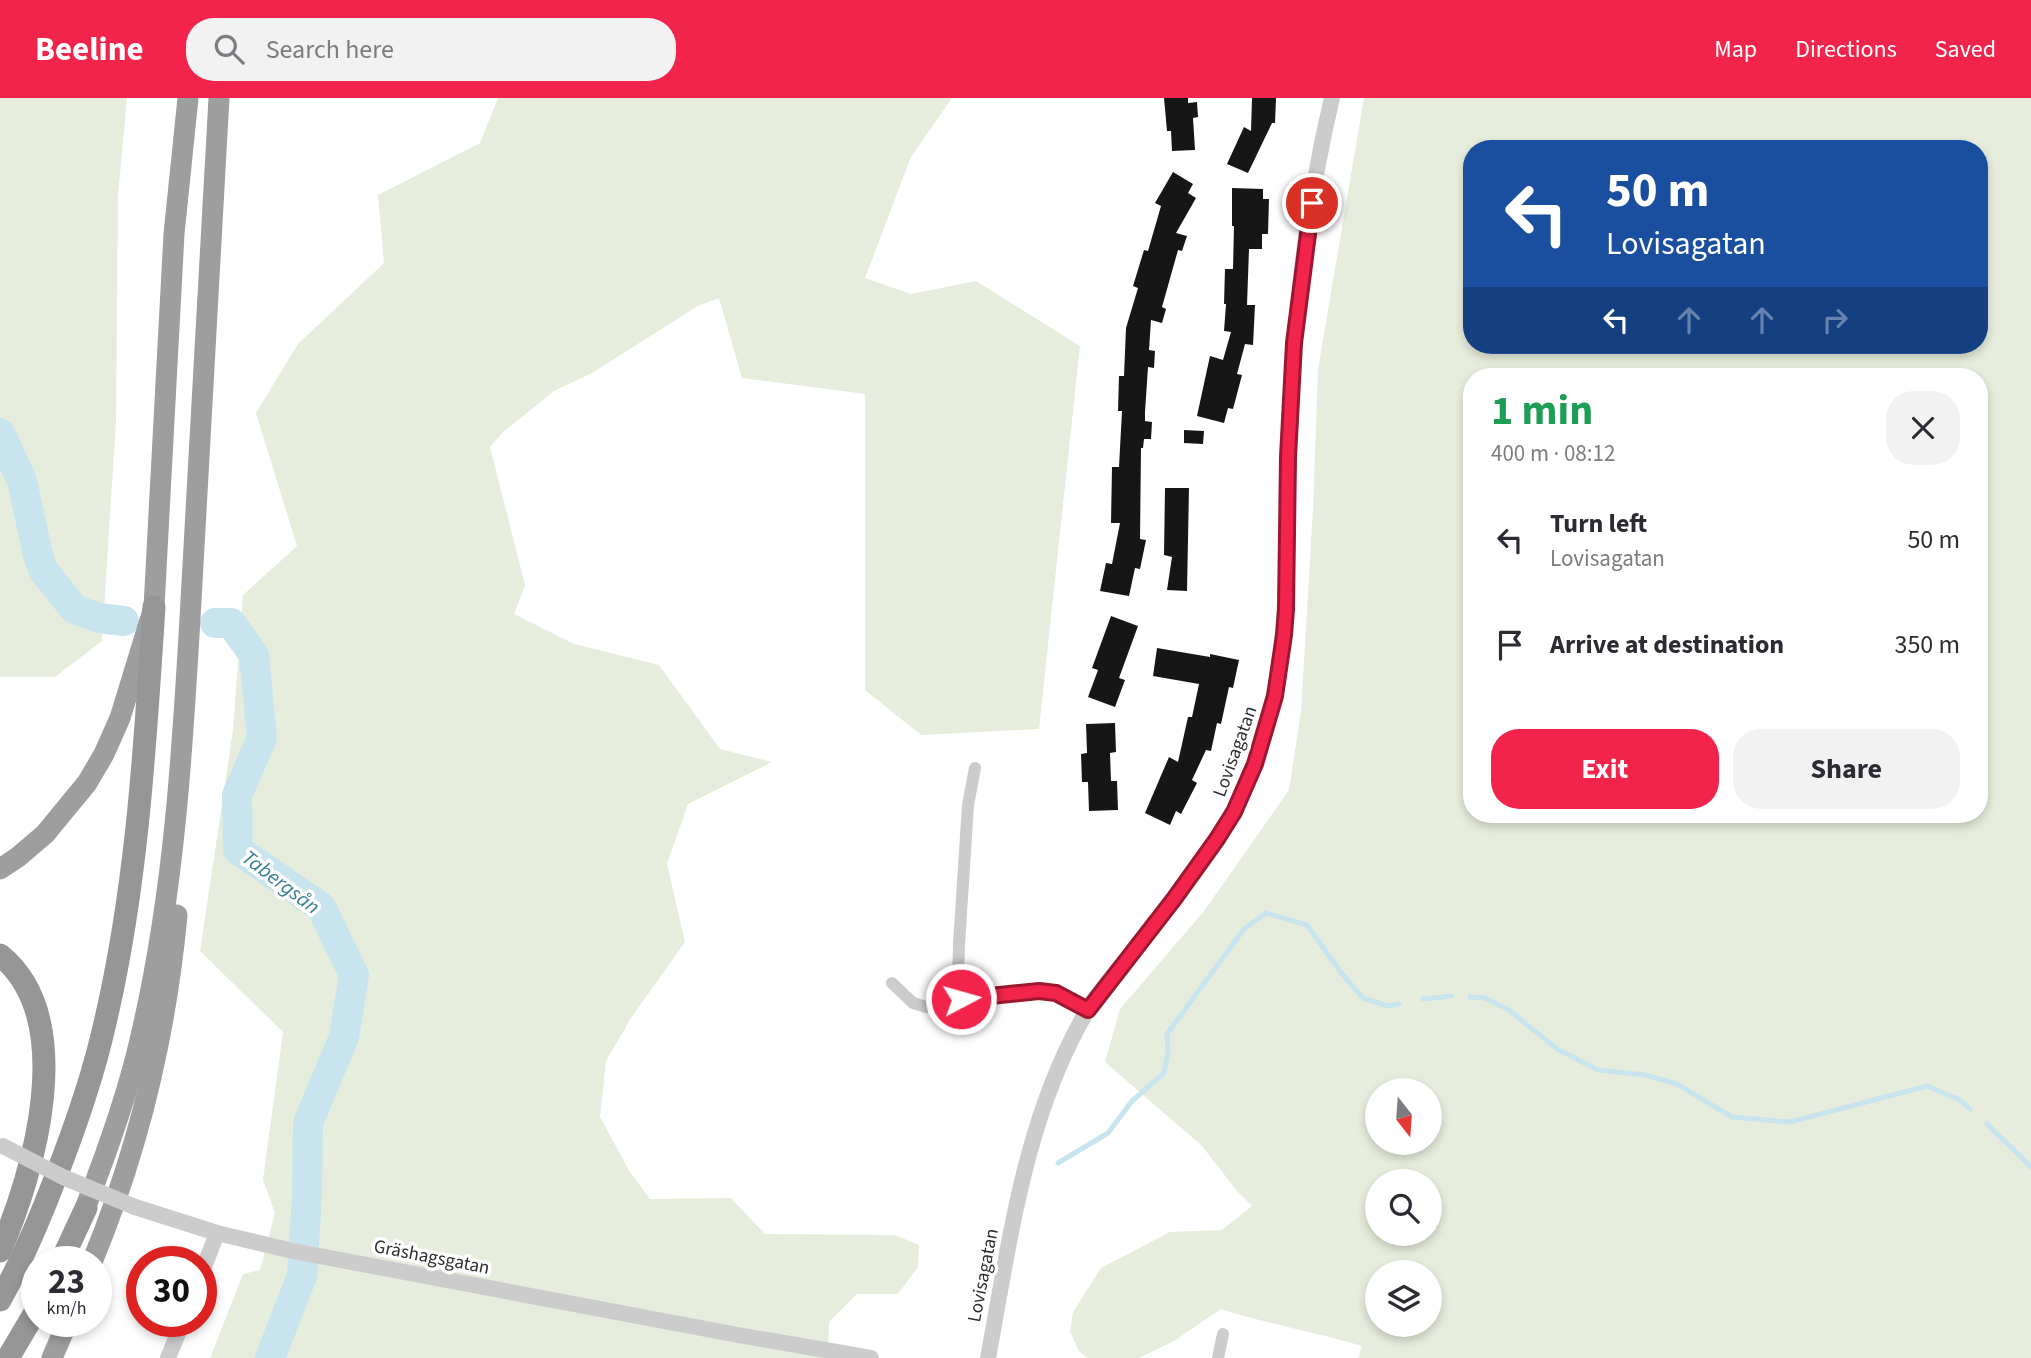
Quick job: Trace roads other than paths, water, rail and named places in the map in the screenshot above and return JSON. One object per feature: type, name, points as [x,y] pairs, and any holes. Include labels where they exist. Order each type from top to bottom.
[{"type":"highway","points":[[0,1300],[41,1216],[76,1127],[105,1024],[119,955],[137,833],[141,676],[154,607],[174,234],[188,98]]},
{"type":"highway","points":[[98,1246],[129,1163],[164,1018],[177,913],[181,760],[219,98]]},
{"type":"highway","points":[[0,869],[45,834],[87,783],[104,754],[141,676]]},
{"type":"highway","points":[[68,1246],[106,1155],[140,1041],[163,917],[181,760]]},
{"type":"highway","points":[[0,955],[8,961],[30,993],[41,1033],[44,1076],[35,1145],[0,1251]]},
{"type":"highway","points":[[8,1358],[21,1336]]},
{"type":"highway","points":[[52,1358],[61,1337]]},
{"type":"street","name":"Lovisagatan","points":[[988,1358],[1022,1178],[1038,1122],[1080,1006],[1174,899],[1234,812],[1255,764],[1275,696],[1286,609],[1288,457],[1294,343],[1308,227],[1332,98]]},
{"type":"street","points":[[961,999],[958,979],[959,944],[968,805],[975,768]]},
{"type":"street","points":[[891,983],[912,1003],[926,1007],[961,999],[1039,991],[1056,993],[1080,1006]]},
{"type":"street","name":"Gräshagsgatan","points":[[1,1145],[64,1177],[135,1208],[217,1233],[293,1251],[872,1358]]},
{"type":"street","points":[[212,1246],[217,1233]]},
{"type":"street","points":[[1217,1358],[1223,1334]]},
{"type":"street","points":[[168,1358],[177,1337]]},
{"type":"waterway","name":"Tabergsån","points":[[0,433],[22,481],[43,570],[74,609],[99,618],[124,621]]},
{"type":"waterway","name":"Tabergsån","points":[[215,623],[231,623],[254,655],[262,738],[237,795],[238,850],[321,907],[354,975],[344,1037],[308,1123],[302,1276],[270,1358]]},
{"type":"waterway","points":[[1058,1163],[1108,1133],[1132,1101],[1164,1073],[1168,1051],[1167,1034],[1244,929],[1266,913],[1307,925],[1363,998],[1388,1006],[1399,1004]]},
{"type":"waterway","points":[[1423,999],[1452,996]]},
{"type":"waterway","points":[[1470,997],[1485,998],[1509,1010],[1557,1049],[1598,1070],[1645,1075],[1677,1084],[1732,1117],[1790,1122],[1927,1086],[1960,1100],[1970,1109]]},
{"type":"waterway","points":[[1987,1124],[2031,1167]]}]
